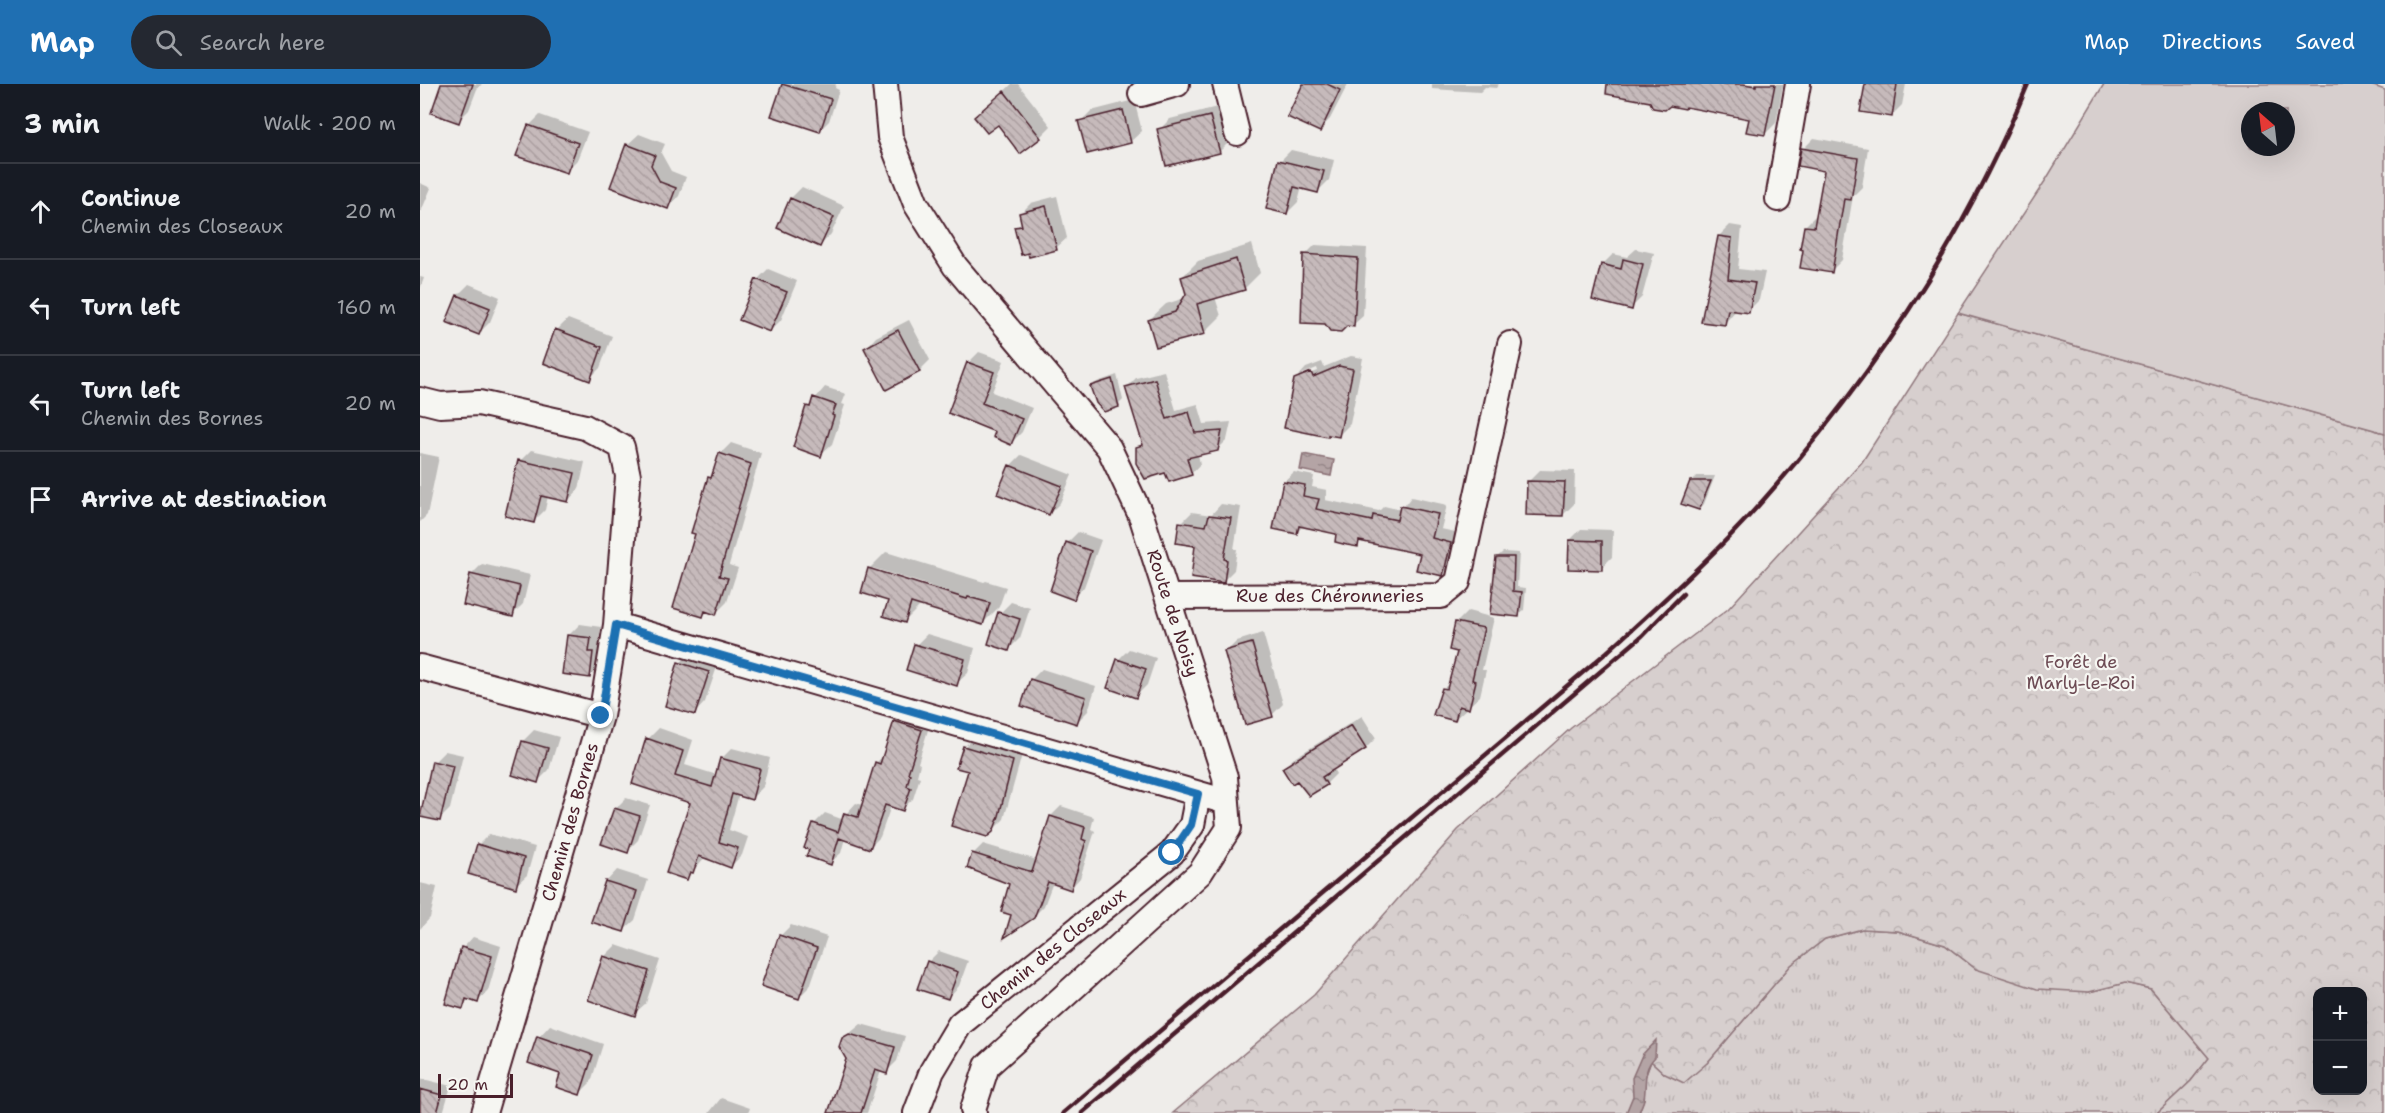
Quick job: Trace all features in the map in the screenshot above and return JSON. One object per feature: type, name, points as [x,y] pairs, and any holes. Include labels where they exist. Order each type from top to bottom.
[{"type":"street","name":"Route de Noisy","points":[[885,84],[890,136],[916,204],[955,266],[1109,448],[1142,518],[1226,777],[1229,828],[1200,873],[987,1066],[973,1109],[974,1113]]},
{"type":"street","points":[[1141,94],[1177,84]]},
{"type":"street","points":[[1225,84],[1237,133]]},
{"type":"street","points":[[1778,200],[1798,84]]},
{"type":"street","name":"Rue des Chéronneries","points":[[1168,597],[1441,596],[1458,582],[1510,344]]},
{"type":"street","name":"Chemin des Bornes","points":[[420,400],[440,405],[479,403],[585,427],[622,447],[628,476],[616,625],[601,716],[484,1113]]},
{"type":"street","points":[[616,625],[1227,802]]},
{"type":"street","points":[[420,667],[601,716]]},
{"type":"street","name":"Chemin des Closeaux","points":[[916,1113],[932,1071],[960,1024],[1172,853],[1191,825],[1198,794]]},
{"type":"green space","points":[[2104,84],[2368,84],[2385,90],[2385,433],[1958,313],[2047,178]]},
{"type":"green space","name":"Forêt de Marly-le-Roi","points":[[1958,313],[2385,433],[2385,1113],[2157,1113],[2191,1081],[2209,1058],[2151,989],[2125,983],[2089,992],[2037,989],[1976,969],[1945,945],[1898,931],[1862,929],[1825,939],[1791,965],[1707,1063],[1684,1083],[1665,1074],[1651,1061],[1644,1080],[1644,1098],[1638,1113],[1173,1113],[1314,995],[1458,830],[1571,728],[1728,609],[1862,462]]},
{"type":"green space","points":[[1862,929],[1898,931],[1945,945],[1976,969],[2089,992],[2125,983],[2151,989],[2209,1058],[2191,1081],[2157,1113],[1639,1113],[1644,1098],[1644,1080],[1651,1061],[1665,1074],[1707,1063],[1791,965],[1825,939]]},
{"type":"water","points":[[1303,454],[1334,460],[1331,476],[1300,470]]},
{"type":"water","points":[[1656,1040],[1655,1057],[1648,1067],[1644,1099],[1639,1113],[1626,1113],[1633,1096],[1632,1078],[1642,1055]]},
{"type":"building","points":[[441,84],[473,84],[459,123],[431,113]]},
{"type":"building","points":[[782,84],[831,99],[820,132],[771,116]]},
{"type":"building","points":[[1303,84],[1327,84],[1340,90],[1320,132],[1287,117]]},
{"type":"building","points":[[1607,84],[1744,84],[1756,86],[1756,84],[1775,84],[1765,135],[1746,132],[1749,119],[1686,107],[1685,109],[1670,106],[1665,110],[1653,108],[1650,102],[1606,94]]},
{"type":"building","points":[[1865,84],[1897,84],[1892,117],[1860,112]]},
{"type":"building","points":[[1004,91],[1041,138],[1020,154],[998,125],[987,133],[974,117]]},
{"type":"building","points":[[1123,110],[1131,143],[1087,154],[1078,121]]},
{"type":"building","points":[[1210,116],[1220,153],[1166,166],[1157,129]]},
{"type":"building","points":[[528,125],[578,143],[567,173],[516,156]]},
{"type":"building","points":[[626,144],[655,155],[651,165],[660,182],[676,188],[668,209],[610,187]]},
{"type":"building","points":[[1801,148],[1858,158],[1851,200],[1844,199],[1832,273],[1800,268],[1803,250],[1800,249],[1804,226],[1814,227],[1824,171],[1798,166]]},
{"type":"building","points":[[1278,160],[1324,171],[1318,193],[1294,187],[1287,214],[1266,209]]},
{"type":"building","points":[[790,198],[834,217],[820,247],[777,228]]},
{"type":"building","points":[[1046,206],[1057,250],[1029,257],[1028,253],[1021,255],[1014,227],[1022,226],[1019,213]]},
{"type":"building","points":[[1718,236],[1732,238],[1728,279],[1755,283],[1749,313],[1728,310],[1725,325],[1701,322]]},
{"type":"building","points":[[1303,254],[1358,258],[1354,327],[1347,326],[1341,332],[1330,331],[1325,324],[1301,323]]},
{"type":"building","points":[[1236,259],[1245,290],[1197,304],[1205,334],[1156,347],[1148,320],[1175,312],[1186,294],[1181,277]]},
{"type":"building","points":[[1623,259],[1643,264],[1632,310],[1592,300],[1601,264],[1621,269]]},
{"type":"building","points":[[756,279],[787,292],[770,332],[739,320]]},
{"type":"building","points":[[457,295],[490,308],[479,335],[446,322]]},
{"type":"building","points":[[555,329],[602,347],[590,381],[543,363]]},
{"type":"building","points":[[898,330],[920,372],[886,390],[864,348]]},
{"type":"building","points":[[967,362],[994,372],[982,403],[1022,419],[1011,445],[993,437],[995,432],[948,413]]},
{"type":"building","points":[[1339,366],[1353,369],[1339,437],[1284,428],[1294,379],[1311,372],[1313,377]]},
{"type":"building","points":[[1112,379],[1119,407],[1104,412],[1096,403],[1090,386]]},
{"type":"building","points":[[1155,379],[1167,419],[1189,412],[1195,433],[1222,431],[1218,451],[1187,458],[1192,475],[1169,482],[1165,473],[1145,479],[1136,463],[1136,447],[1143,445],[1125,387]]},
{"type":"building","points":[[813,397],[836,405],[821,457],[793,447],[806,406],[810,407]]},
{"type":"building","points":[[719,453],[751,464],[719,576],[728,578],[716,615],[705,611],[703,617],[673,608],[695,534],[691,533],[708,477],[711,478]]},
{"type":"building","points":[[518,460],[575,473],[568,502],[541,496],[534,523],[505,516]]},
{"type":"building","points":[[1009,465],[1062,486],[1049,515],[997,494]]},
{"type":"building","points":[[1283,481],[1305,485],[1303,496],[1319,499],[1316,509],[1372,521],[1373,515],[1397,520],[1400,506],[1438,514],[1432,538],[1451,543],[1443,576],[1416,570],[1420,554],[1359,541],[1358,547],[1347,545],[1335,542],[1336,534],[1299,526],[1297,534],[1273,529]]},
{"type":"building","points":[[1527,481],[1565,482],[1563,516],[1526,515]]},
{"type":"building","points":[[1690,481],[1711,481],[1699,510],[1681,504]]},
{"type":"building","points":[[1209,515],[1231,518],[1224,559],[1227,560],[1224,583],[1191,578],[1195,546],[1176,543],[1179,522],[1206,526]]},
{"type":"building","points":[[1569,540],[1602,541],[1602,570],[1568,569]]},
{"type":"building","points":[[1066,542],[1091,551],[1074,600],[1050,591]]},
{"type":"building","points":[[1496,557],[1514,557],[1513,591],[1522,592],[1519,617],[1490,614]]},
{"type":"building","points":[[868,568],[967,599],[968,597],[990,603],[983,625],[911,603],[905,623],[883,616],[888,601],[861,593]]},
{"type":"building","points":[[470,574],[520,586],[513,617],[463,605]]},
{"type":"building","points":[[998,612],[1020,619],[1009,651],[988,644]]},
{"type":"building","points":[[1455,622],[1484,628],[1472,680],[1476,681],[1469,709],[1459,706],[1455,721],[1433,715],[1442,688],[1447,689],[1457,652],[1449,650]]},
{"type":"building","points":[[567,635],[591,638],[589,652],[593,652],[590,678],[562,674]]},
{"type":"building","points":[[1252,643],[1273,717],[1245,725],[1224,651]]},
{"type":"building","points":[[914,644],[965,659],[957,686],[906,670]]},
{"type":"building","points":[[1117,659],[1146,669],[1136,698],[1107,688]]},
{"type":"building","points":[[678,662],[709,672],[695,715],[665,706]]},
{"type":"building","points":[[1030,679],[1086,697],[1077,724],[1021,706]]},
{"type":"building","points":[[894,721],[922,730],[908,773],[910,774],[907,786],[911,788],[903,811],[885,805],[870,849],[839,838],[831,865],[806,856],[809,850],[804,848],[813,823],[838,832],[844,813],[858,817],[875,762],[880,764]]},
{"type":"building","points":[[1351,725],[1366,749],[1322,777],[1327,785],[1309,796],[1297,781],[1292,784],[1282,768]]},
{"type":"building","points":[[646,738],[683,751],[675,776],[712,787],[720,758],[760,769],[752,800],[732,794],[719,842],[738,848],[731,868],[699,856],[693,873],[690,872],[687,880],[666,873],[690,803],[632,784]]},
{"type":"building","points":[[522,741],[548,748],[538,783],[512,775]]},
{"type":"building","points":[[963,746],[1013,761],[999,816],[993,832],[987,837],[951,826],[968,771],[956,768]]},
{"type":"building","points":[[432,761],[453,766],[440,821],[420,817]]},
{"type":"building","points":[[614,808],[640,816],[628,853],[601,844]]},
{"type":"building","points":[[1050,816],[1085,827],[1082,839],[1086,841],[1071,890],[1048,882],[1034,918],[1004,938],[1011,915],[1001,912],[1009,884],[967,868],[972,853],[1032,872]]},
{"type":"building","points":[[477,844],[524,858],[516,888],[468,874]]},
{"type":"building","points":[[605,881],[637,891],[624,932],[591,922]]},
{"type":"building","points":[[779,935],[817,948],[799,999],[761,986]]},
{"type":"building","points":[[461,947],[492,956],[478,1003],[466,999],[463,1009],[445,1004]]},
{"type":"building","points":[[603,956],[649,971],[635,1016],[588,1000]]},
{"type":"building","points":[[927,961],[958,972],[948,999],[917,989]]},
{"type":"building","points":[[849,1034],[895,1047],[887,1074],[875,1070],[861,1113],[828,1113],[846,1059],[839,1047],[842,1038]]},
{"type":"building","points":[[537,1036],[593,1055],[580,1095],[556,1087],[560,1074],[528,1063]]},
{"type":"building","points":[[420,1089],[442,1095],[437,1113],[420,1113]]},
{"type":"railway","points":[[1063,1113],[1607,652],[1688,577],[1747,518],[1844,402],[1914,301],[1976,195],[2028,84]]},
{"type":"railway","points":[[1082,1113],[1642,636],[1683,594]]},
{"type":"route","points":[[601,716],[616,625],[1198,794],[1191,825],[1172,853]]}]
